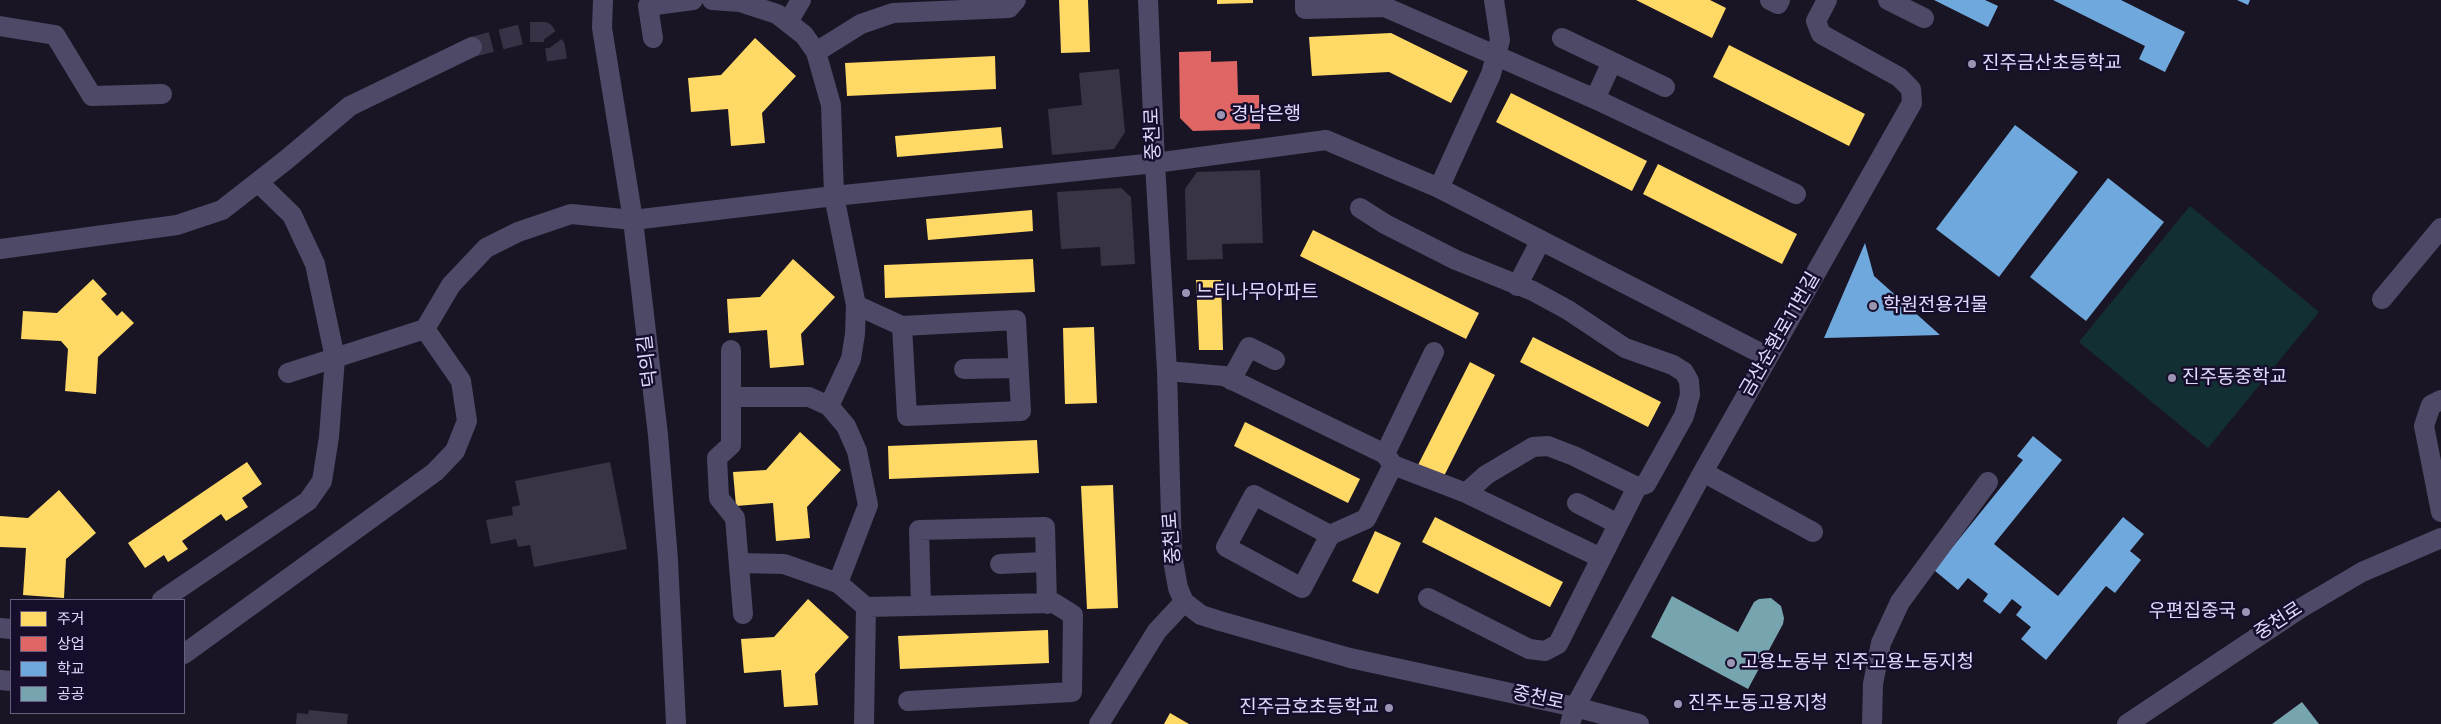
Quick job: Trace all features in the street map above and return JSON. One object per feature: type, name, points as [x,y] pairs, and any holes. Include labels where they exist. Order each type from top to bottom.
[{"type":"street","name":"덕의길","points":[[604,0],[602,28],[633,220],[659,445],[668,560],[676,724]]},
{"type":"street","points":[[653,38],[648,6],[693,0]]},
{"type":"street","points":[[712,0],[740,2],[777,14],[804,35],[816,52],[831,105],[834,196],[856,305],[855,334],[850,359],[829,406]]},
{"type":"street","points":[[788,22],[801,0]]},
{"type":"street","points":[[816,52],[861,24],[899,7],[1009,8],[1016,0]]},
{"type":"street","name":"중천로","points":[[1148,0],[1167,371],[1172,555],[1178,588],[1184,602],[1200,614],[1220,621],[1350,658],[1573,715],[1639,724]]},
{"type":"street","points":[[1305,0],[1305,9],[1385,4],[1496,56],[1595,99],[1796,194]]},
{"type":"street","points":[[1439,188],[1491,74],[1500,40],[1494,0]]},
{"type":"street","points":[[1770,0],[1778,4],[1780,0]]},
{"type":"street","name":"금산순환로11번길","points":[[1573,715],[1704,472],[1912,104],[1911,89],[1898,77],[1821,34],[1816,21],[1827,0]]},
{"type":"street","points":[[1888,0],[1924,18]]},
{"type":"street","points":[[0,26],[55,35],[92,96],[162,94]]},
{"type":"street","points":[[1562,38],[1666,87]]},
{"type":"street","points":[[0,249],[177,225],[222,210],[350,106],[472,46]]},
{"type":"street","points":[[1595,99],[1612,62]]},
{"type":"street","points":[[288,373],[425,329],[451,285],[486,248],[518,232],[571,214],[633,220],[834,196],[1155,163],[1326,140],[1439,188],[1768,357]]},
{"type":"street","points":[[163,599],[308,502],[322,481],[329,437],[335,358],[315,264],[292,215],[258,182]]},
{"type":"street","points":[[1360,208],[1385,224],[1447,255],[1517,286],[1533,291],[1568,310],[1625,348],[1673,365],[1684,372],[1689,381],[1690,395],[1684,416],[1646,484],[1637,487],[1558,644],[1545,651],[1530,649],[1428,598]]},
{"type":"street","points":[[2382,300],[2441,228]]},
{"type":"street","points":[[1517,286],[1541,240]]},
{"type":"street","points":[[856,305],[902,326],[1016,320],[1021,410],[907,416],[902,326]]},
{"type":"street","points":[[185,653],[435,472],[455,451],[467,421],[461,381],[425,329]]},
{"type":"street","points":[[1231,380],[1249,347],[1275,360]]},
{"type":"street","points":[[731,350],[731,445],[718,458],[719,498],[735,518],[744,614]]},
{"type":"street","points":[[1330,536],[1254,495],[1226,547],[1302,588],[1330,536],[1366,519],[1434,352]]},
{"type":"street","points":[[964,369],[1018,368]]},
{"type":"street","points":[[1167,371],[1224,376],[1389,460],[1466,493],[1601,558]]},
{"type":"street","points":[[731,397],[809,397],[829,406],[846,426],[857,451],[868,505],[838,583]]},
{"type":"street","points":[[2441,400],[2430,405],[2424,426],[2441,512]]},
{"type":"street","points":[[1466,493],[1486,475],[1533,447],[1548,446],[1574,456],[1637,487]]},
{"type":"street","points":[[1704,472],[1814,532]]},
{"type":"street","points":[[1872,724],[1873,684],[1881,643],[1900,602],[1988,482]]},
{"type":"street","points":[[1577,503],[1618,524]]},
{"type":"street","points":[[921,606],[919,530],[1045,527],[1047,604]]},
{"type":"street","name":"중천로","points":[[2127,724],[2301,608],[2362,572],[2441,538]]},
{"type":"street","points":[[1000,564],[1046,562]]},
{"type":"street","points":[[739,563],[784,564],[838,583],[866,607],[1054,603],[1073,615],[1072,692],[908,701]]},
{"type":"street","points":[[1099,724],[1157,631],[1184,602]]},
{"type":"street","points":[[864,724],[866,607]]},
{"type":"green space","points":[[2190,206],[2319,312],[2208,448],[2079,342]]},
{"type":"building: 주거","points":[[1059,0],[1088,0],[1090,52],[1061,53]]},
{"type":"building: 주거","points":[[1217,0],[1253,0],[1253,3],[1217,4]]},
{"type":"building: 주거","points":[[1636,0],[1710,0],[1726,8],[1712,38]]},
{"type":"building: 주거","points":[[1391,33],[1468,71],[1451,103],[1389,72],[1312,76],[1309,37]]},
{"type":"building: 주거","points":[[755,38],[796,76],[762,113],[765,143],[731,146],[728,109],[691,112],[688,78],[721,75]]},
{"type":"building: 주거","points":[[1729,45],[1865,114],[1849,146],[1713,77]]},
{"type":"building: 주거","points":[[995,56],[996,89],[847,96],[845,63]]},
{"type":"building: 주거","points":[[1511,93],[1647,161],[1632,191],[1496,122]]},
{"type":"building: 주거","points":[[1001,127],[1003,148],[897,157],[895,136]]},
{"type":"building: 주거","points":[[1658,164],[1797,234],[1782,264],[1643,194]]},
{"type":"building: 주거","points":[[1032,210],[1033,231],[928,240],[926,219]]},
{"type":"building: 주거","points":[[1313,230],[1479,313],[1466,339],[1300,256]]},
{"type":"building: 주거","points":[[793,259],[835,297],[801,334],[804,365],[770,368],[767,330],[729,333],[727,299],[760,297]]},
{"type":"building: 주거","points":[[1033,259],[1035,292],[885,298],[884,265]]},
{"type":"building: 주거","points":[[93,279],[107,294],[101,299],[117,316],[122,311],[134,323],[98,357],[96,394],[65,391],[68,349],[61,341],[21,339],[23,311],[57,313]]},
{"type":"building: 주거","points":[[1196,280],[1221,280],[1223,350],[1199,350]]},
{"type":"building: 주거","points":[[1094,327],[1097,403],[1065,404],[1063,328]]},
{"type":"building: 주거","points":[[1533,337],[1661,402],[1648,427],[1520,362]]},
{"type":"building: 주거","points":[[1470,362],[1495,375],[1443,478],[1418,465]]},
{"type":"building: 주거","points":[[1245,422],[1360,479],[1348,503],[1234,446]]},
{"type":"building: 주거","points":[[800,432],[841,470],[807,507],[810,538],[776,541],[773,503],[736,506],[733,472],[766,470]]},
{"type":"building: 주거","points":[[1037,440],[1039,473],[889,479],[888,446]]},
{"type":"building: 주거","points":[[247,462],[262,484],[242,498],[248,507],[226,521],[221,514],[182,541],[188,549],[168,562],[164,555],[145,568],[128,543]]},
{"type":"building: 주거","points":[[1113,485],[1118,608],[1087,609],[1081,486]]},
{"type":"building: 주거","points":[[59,490],[96,533],[66,559],[64,598],[23,595],[26,548],[0,547],[0,516],[28,518]]},
{"type":"building: 주거","points":[[1435,517],[1563,582],[1550,607],[1422,542]]},
{"type":"building: 주거","points":[[1375,531],[1401,543],[1378,594],[1352,581]]},
{"type":"building: 주거","points":[[808,599],[849,637],[815,674],[818,705],[784,707],[781,670],[744,673],[741,639],[774,637]]},
{"type":"building: 주거","points":[[1048,630],[1049,663],[900,669],[898,636]]},
{"type":"building: 주거","points":[[1170,713],[1189,724],[1164,724]]},
{"type":"building: 상업","points":[[1211,51],[1211,62],[1237,61],[1238,95],[1259,95],[1260,129],[1193,131],[1180,118],[1179,52]]},
{"type":"building: 학교","points":[[1934,0],[1985,0],[1998,6],[1988,27]]},
{"type":"building: 학교","points":[[2053,0],[2121,0],[2185,32],[2165,72],[2139,59],[2145,46]]},
{"type":"building: 학교","points":[[2237,0],[2250,0],[2248,5]]},
{"type":"building: 학교","points":[[2015,125],[2078,172],[1999,277],[1936,229]]},
{"type":"building: 학교","points":[[2108,178],[2164,222],[2086,321],[2030,277]]},
{"type":"building: 학교","name":"학원전용건물","points":[[1865,243],[1874,276],[1940,335],[1824,338]]},
{"type":"building: 학교","points":[[2033,436],[2062,460],[1994,544],[2058,596],[2123,517],[2144,534],[2130,551],[2141,560],[2115,593],[2106,586],[2046,660],[2021,639],[2031,627],[2016,615],[2022,607],[2012,599],[2000,614],[1983,601],[1988,594],[1968,578],[1958,590],[1934,570],[2023,460],[2017,456]]},
{"type":"building: 공공","name":"고용노동부 진주고용노동지청","points":[[1672,596],[1738,632],[1754,602],[1759,599],[1771,598],[1781,606],[1784,618],[1783,624],[1748,689],[1651,637]]},
{"type":"building: 공공","points":[[2302,702],[2319,724],[2272,724]]},
{"type":"building: 기타","points":[[1119,69],[1125,132],[1114,149],[1052,155],[1048,109],[1082,105],[1079,73]]},
{"type":"building: 기타","points":[[1260,170],[1263,243],[1222,244],[1223,259],[1187,260],[1185,189],[1197,172]]},
{"type":"building: 기타","points":[[1121,188],[1131,197],[1135,264],[1101,266],[1100,247],[1061,249],[1057,192]]},
{"type":"building: 기타","points":[[610,462],[627,549],[534,567],[530,545],[518,547],[516,539],[491,544],[486,520],[513,515],[512,507],[520,505],[515,481]]},
{"type":"building: 기타","points":[[309,710],[348,714],[347,724],[296,724],[297,713],[308,714]]},
{"type":"tunnel","points":[[472,47],[530,32],[544,32],[555,47],[557,60]]},
{"type":"place","name":"진주금산초등학교","points":[[1972,64]]},
{"type":"place","name":"경남은행","points":[[1221,115]]},
{"type":"place","name":"느티나무아파트","points":[[1186,293]]},
{"type":"place","name":"학원전용건물","points":[[1873,306]]},
{"type":"place","name":"진주동중학교","points":[[2172,378]]},
{"type":"place","name":"우편집중국","points":[[2246,612]]},
{"type":"place","name":"고용노동부 진주고용노동지청","points":[[1731,663]]},
{"type":"place","name":"진주노동고용지청","points":[[1678,704]]},
{"type":"place","name":"진주금호초등학교","points":[[1389,708]]}]
